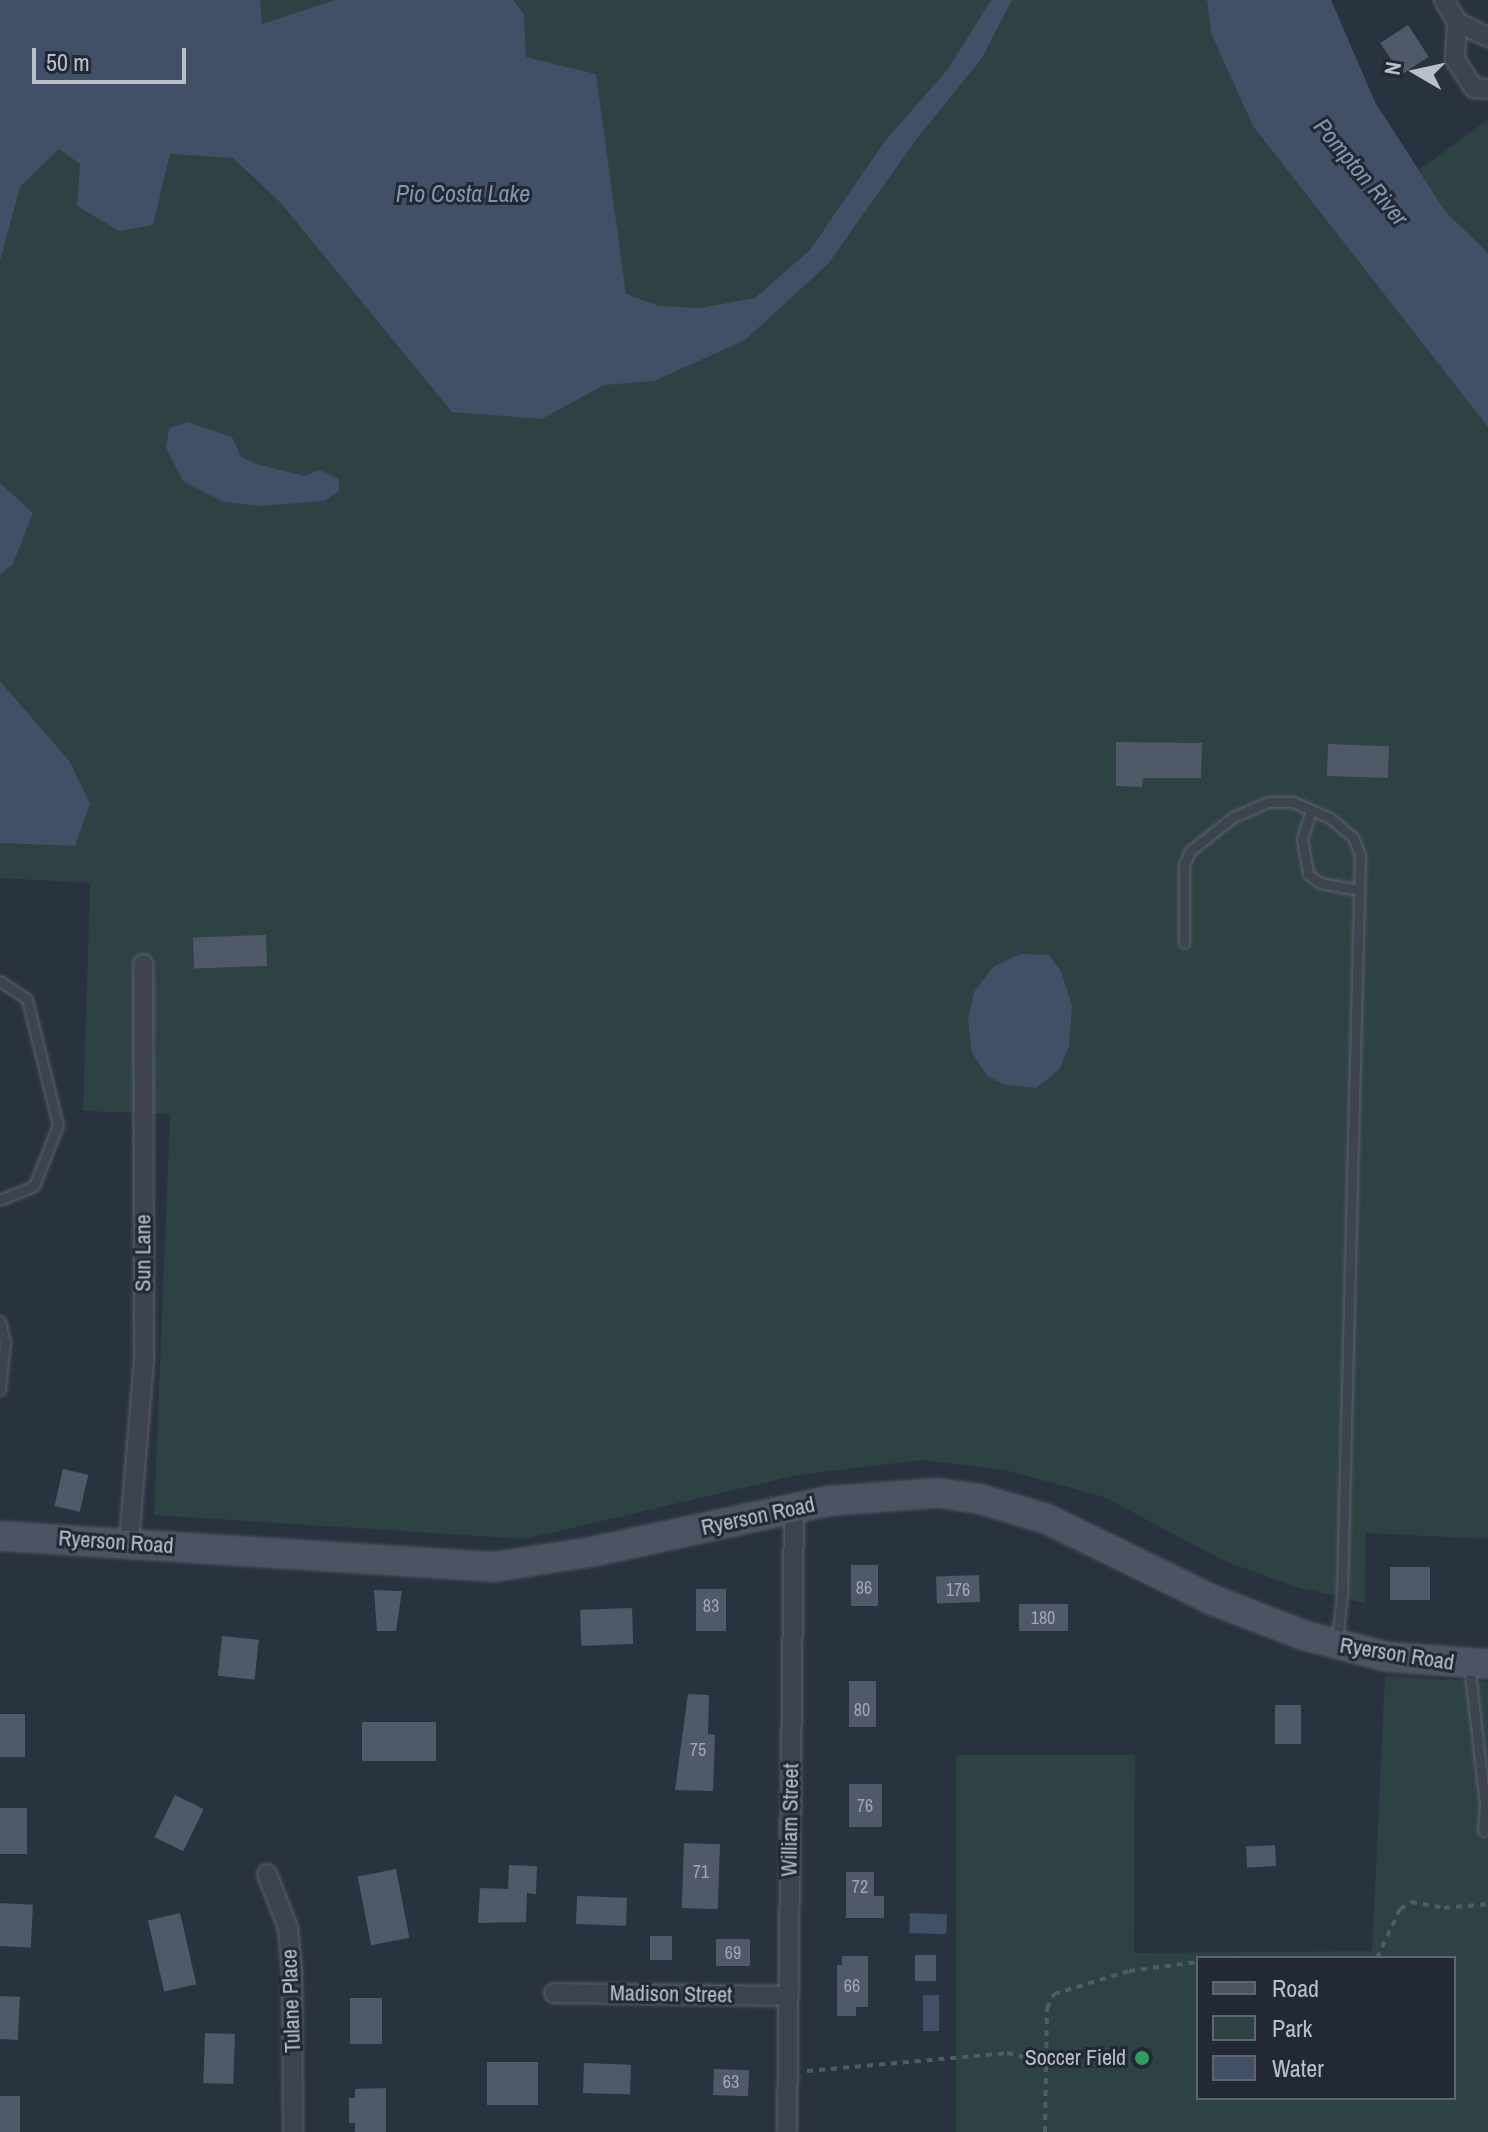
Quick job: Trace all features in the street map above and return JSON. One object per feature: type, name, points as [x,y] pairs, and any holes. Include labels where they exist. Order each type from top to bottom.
[{"type":"street","points":[[1444,0],[1457,22],[1488,37]]},
{"type":"street","points":[[1457,22],[1455,59],[1474,88],[1488,89]]},
{"type":"street","name":"Sun Lane","points":[[129,1542],[144,1361],[143,964]]},
{"type":"street","name":"Ryerson Road","points":[[0,1536],[494,1567],[607,1549],[794,1508],[895,1493],[980,1499],[1047,1519],[1210,1599],[1336,1645],[1478,1664]]},
{"type":"street","name":"William Street","points":[[787,2132],[794,1508]]},
{"type":"street","name":"Tulane Place","points":[[267,1874],[288,1928],[292,1970],[293,2132]]},
{"type":"street","name":"Madison Street","points":[[554,1993],[789,1996]]},
{"type":"lane","points":[[1184,943],[1184,865],[1190,851],[1233,817],[1268,802],[1293,802],[1353,837],[1360,855],[1342,1593],[1336,1645]]},
{"type":"lane","points":[[1311,810],[1302,839],[1308,874],[1320,883],[1359,890]]},
{"type":"lane","points":[[0,981],[27,999],[58,1125],[34,1186],[0,1200]]},
{"type":"lane","points":[[0,1321],[5,1342],[0,1390]]},
{"type":"lane","points":[[1478,1664],[1485,1804],[1483,1831]]},
{"type":"path","points":[[1378,1956],[1400,1909],[1411,1902],[1444,1908],[1488,1904]]},
{"type":"path","points":[[1045,2132],[1047,2008],[1054,1994],[1129,1971],[1196,1962]]},
{"type":"path","points":[[807,2071],[1007,2053],[1046,2062]]},
{"type":"green space","points":[[177,0],[1207,0],[1211,33],[1405,318],[1488,427],[1488,1539],[1366,1533],[1365,1603],[1297,1587],[1224,1561],[1104,1497],[1005,1470],[922,1460],[798,1475],[525,1539],[154,1515],[170,1114],[83,1111],[90,883],[0,878],[0,102]]},
{"type":"green space","points":[[1488,119],[1488,253],[1445,211],[1419,170]]},
{"type":"green space","points":[[1385,1676],[1488,1682],[1488,2132],[956,2132],[956,1755],[1135,1755],[1134,1953],[1372,1951]]},
{"type":"water","name":"Pio Costa Lake","points":[[0,0],[260,0],[262,24],[335,0],[513,0],[524,14],[526,57],[596,74],[626,294],[659,306],[700,308],[755,298],[810,250],[885,141],[948,69],[991,0],[1012,0],[982,58],[915,141],[829,263],[745,340],[654,381],[604,385],[542,419],[452,412],[280,202],[233,158],[170,154],[153,225],[119,231],[77,206],[80,164],[59,149],[20,187],[0,261]]},
{"type":"water","name":"Pompton River","points":[[1207,0],[1331,0],[1375,102],[1445,211],[1488,253],[1488,427],[1253,126],[1211,33]]},
{"type":"water","points":[[187,422],[232,437],[241,457],[256,464],[304,476],[320,470],[339,479],[339,491],[324,501],[261,506],[223,502],[183,481],[166,448],[169,428]]},
{"type":"water","points":[[0,483],[33,513],[13,564],[0,575]]},
{"type":"water","points":[[0,681],[70,762],[90,804],[75,846],[0,843]]},
{"type":"water","points":[[1021,954],[1049,955],[1061,971],[1072,1006],[1069,1046],[1059,1070],[1036,1088],[1006,1085],[987,1076],[972,1053],[968,1020],[974,992],[994,966]]},
{"type":"water","points":[[910,1913],[947,1914],[946,1934],[909,1933]]},
{"type":"water","points":[[923,1995],[939,1995],[939,2031],[923,2031]]},
{"type":"building","points":[[1408,25],[1429,57],[1401,75],[1380,43]]},
{"type":"building","points":[[1116,742],[1202,743],[1201,778],[1143,778],[1142,787],[1116,786]]},
{"type":"building","points":[[1328,744],[1389,746],[1388,778],[1327,776]]},
{"type":"building","points":[[266,935],[267,966],[194,969],[193,938]]},
{"type":"building","points":[[63,1469],[88,1475],[80,1512],[54,1506]]},
{"type":"building","points":[[851,1565],[878,1565],[878,1606],[851,1606]]},
{"type":"building","points":[[1390,1567],[1430,1567],[1430,1600],[1390,1600]]},
{"type":"building","points":[[979,1575],[980,1602],[937,1603],[936,1577]]},
{"type":"building","points":[[696,1589],[726,1589],[726,1631],[696,1631]]},
{"type":"building","points":[[374,1590],[402,1591],[396,1631],[377,1631]]},
{"type":"building","points":[[1019,1604],[1068,1604],[1068,1631],[1019,1631]]},
{"type":"building","points":[[632,1608],[633,1644],[581,1646],[580,1610]]},
{"type":"building","points":[[222,1636],[259,1640],[255,1680],[218,1676]]},
{"type":"building","points":[[849,1681],[876,1681],[876,1727],[849,1727]]},
{"type":"building","points":[[688,1694],[709,1695],[708,1734],[715,1735],[713,1791],[675,1790]]},
{"type":"building","points":[[1275,1705],[1301,1705],[1301,1744],[1275,1744]]},
{"type":"building","points":[[0,1714],[25,1714],[25,1757],[0,1757]]},
{"type":"building","points":[[362,1722],[436,1722],[436,1761],[362,1761]]},
{"type":"building","points":[[849,1784],[882,1784],[882,1827],[849,1827]]},
{"type":"building","points":[[175,1795],[204,1809],[183,1851],[154,1837]]},
{"type":"building","points":[[0,1808],[27,1808],[27,1854],[0,1854]]},
{"type":"building","points":[[684,1843],[720,1844],[718,1909],[682,1908]]},
{"type":"building","points":[[1275,1845],[1276,1866],[1247,1867],[1246,1847]]},
{"type":"building","points":[[509,1865],[537,1866],[536,1894],[527,1893],[526,1922],[478,1923],[480,1888],[508,1889]]},
{"type":"building","points":[[396,1869],[409,1938],[371,1945],[358,1876]]},
{"type":"building","points":[[846,1872],[874,1872],[874,1896],[884,1896],[884,1918],[846,1918]]},
{"type":"building","points":[[577,1896],[627,1898],[626,1926],[576,1924]]},
{"type":"building","points":[[0,1903],[33,1905],[31,1948],[0,1946]]},
{"type":"building","points":[[180,1913],[196,1984],[164,1992],[148,1920]]},
{"type":"building","points":[[650,1936],[672,1936],[672,1960],[650,1960]]},
{"type":"building","points":[[716,1939],[750,1939],[750,1966],[716,1966]]},
{"type":"building","points":[[915,1955],[936,1955],[936,1981],[915,1981]]},
{"type":"building","points":[[842,1956],[868,1956],[868,2007],[856,2007],[856,2016],[837,2016],[837,1965],[842,1965]]},
{"type":"building","points":[[0,1996],[20,1997],[18,2040],[0,2039]]},
{"type":"building","points":[[350,1998],[382,1998],[382,2044],[350,2044]]},
{"type":"building","points":[[205,2033],[235,2034],[233,2084],[203,2083]]},
{"type":"building","points":[[487,2062],[538,2062],[538,2105],[487,2105]]},
{"type":"building","points":[[584,2063],[631,2065],[630,2095],[583,2093]]},
{"type":"building","points":[[714,2069],[749,2070],[748,2096],[713,2095]]},
{"type":"building","points":[[386,2088],[386,2132],[355,2132],[355,2123],[349,2123],[349,2098],[355,2098],[355,2089]]},
{"type":"building","points":[[0,2096],[20,2096],[20,2132],[0,2132]]},
{"type":"place","name":"Soccer Field","points":[[1142,2058]]}]
